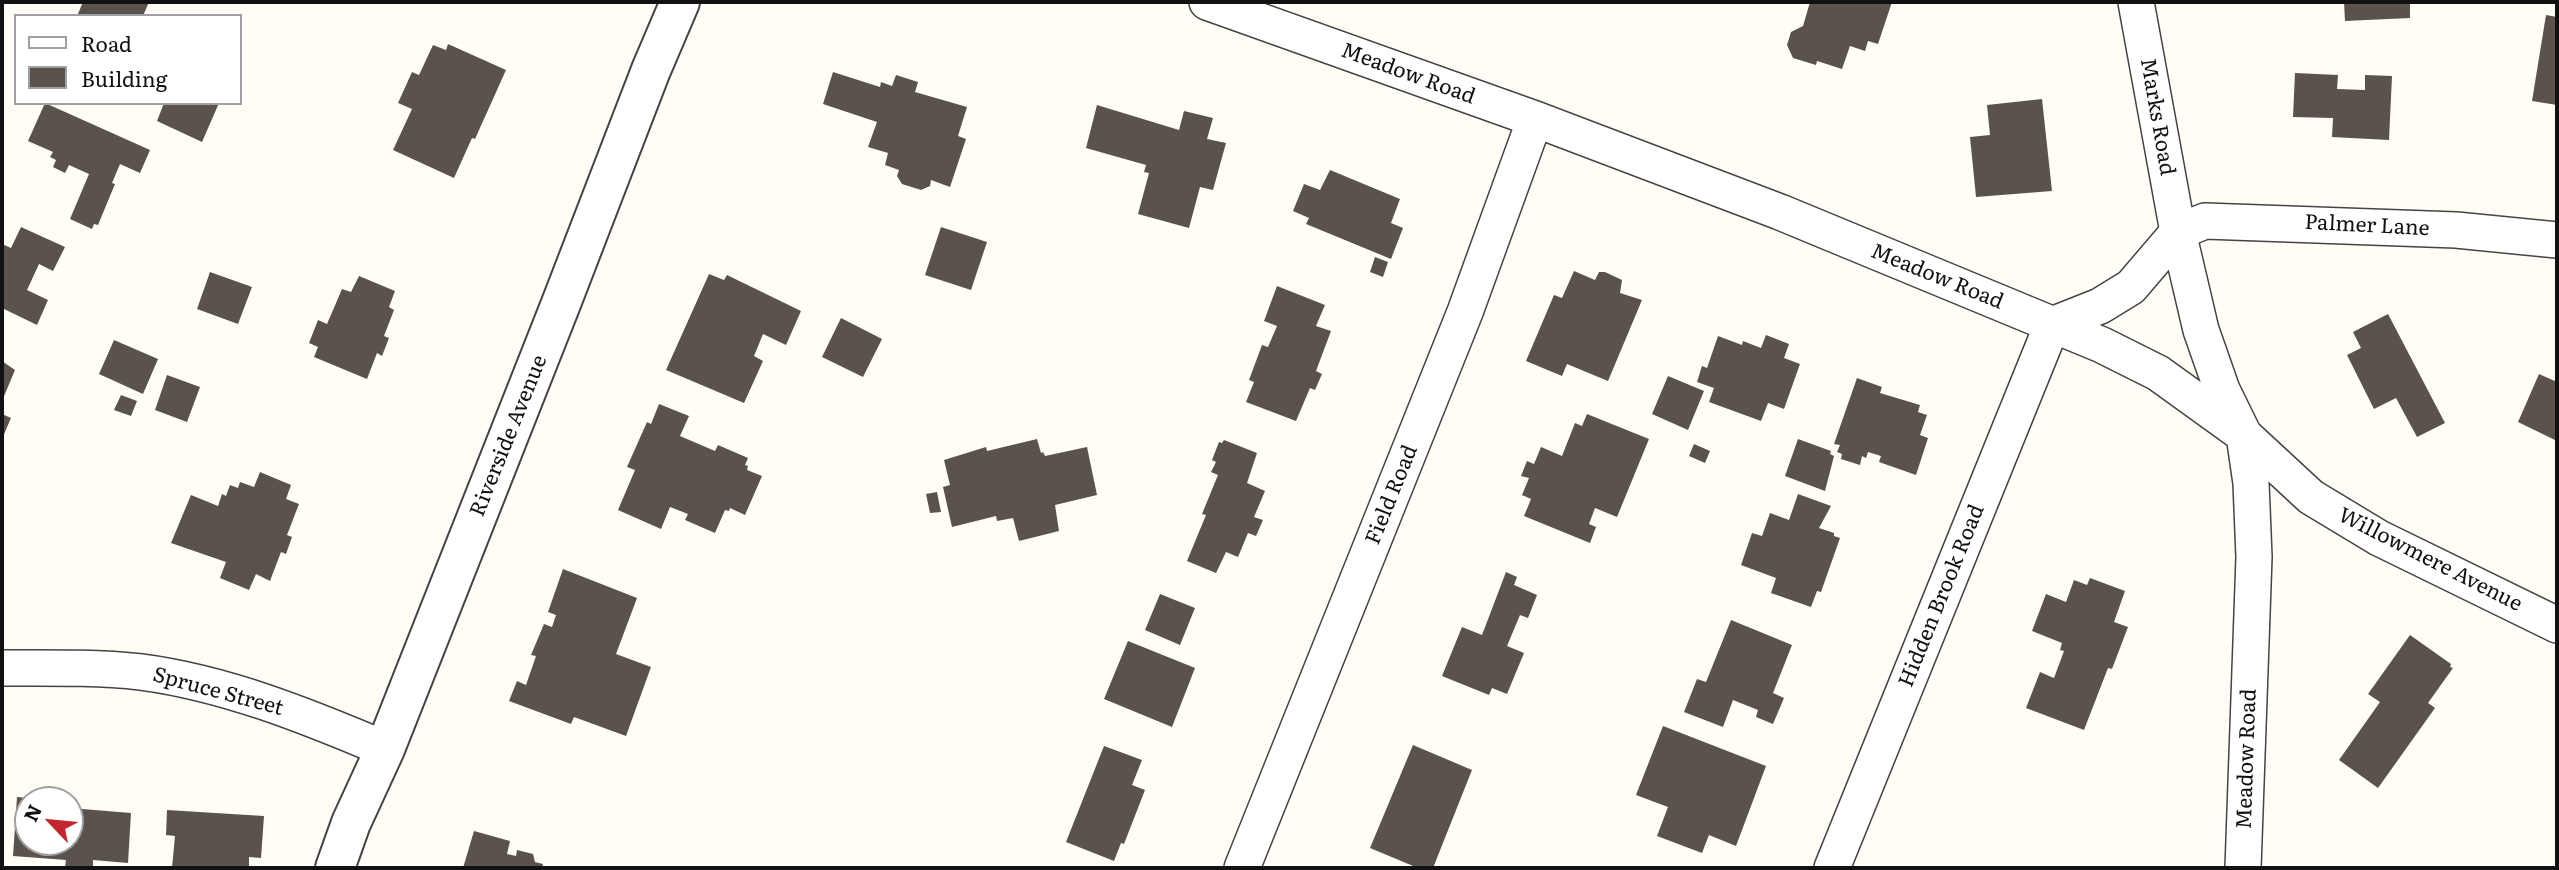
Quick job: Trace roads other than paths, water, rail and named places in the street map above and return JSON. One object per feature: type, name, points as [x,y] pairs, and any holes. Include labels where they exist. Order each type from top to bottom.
[{"type":"street","name":"Riverside Avenue","points":[[335,868],[680,2]]},
{"type":"street","name":"Meadow Road","points":[[1207,2],[1535,119],[1780,212],[2102,345],[2158,373],[2244,435],[2251,483],[2255,557],[2243,868]]},
{"type":"street","name":"Marks Road","points":[[2137,2],[2178,232],[2202,330],[2222,390],[2244,435]]},
{"type":"street","name":"Field Road","points":[[1242,868],[1465,312],[1535,119]]},
{"type":"street","name":"Palmer Lane","points":[[2178,232],[2205,221],[2270,222],[2456,230],[2557,240]]},
{"type":"street","points":[[2052,325],[2100,306],[2131,287],[2178,232]]},
{"type":"street","name":"Hidden Brook Road","points":[[1832,868],[2052,325]]},
{"type":"street","name":"Willowmere Avenue","points":[[2244,435],[2311,497],[2379,538],[2557,625]]},
{"type":"street","name":"Spruce Street","points":[[2,668],[141,672],[195,683],[320,721],[385,748]]}]
